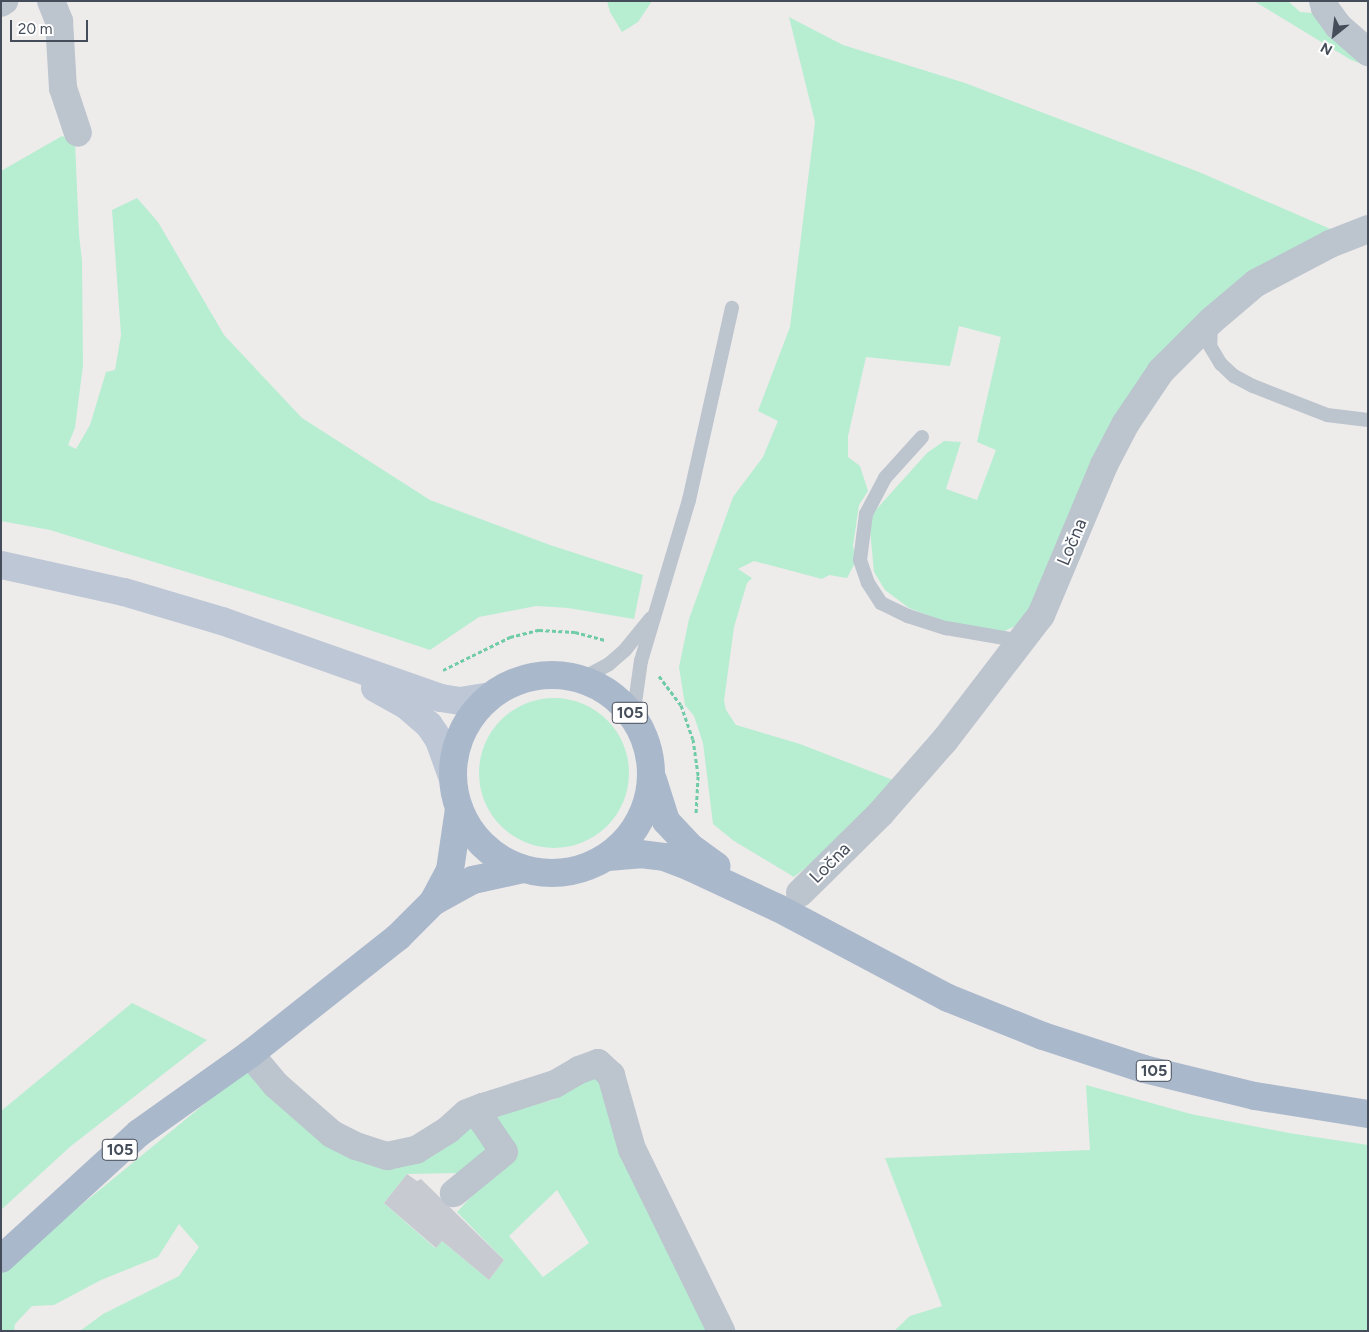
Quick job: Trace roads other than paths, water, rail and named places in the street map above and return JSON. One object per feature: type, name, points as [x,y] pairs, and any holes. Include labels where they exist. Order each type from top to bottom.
[{"type":"main road","points":[[1,566],[124,592],[222,621],[441,698],[460,701],[490,696]]},
{"type":"main road","points":[[315,654],[407,706],[429,725],[439,740],[453,779]]},
{"type":"main road","name":"105","points":[[652,775],[646,806],[632,835],[608,857],[581,869],[552,874],[522,869],[496,856],[474,835],[459,809],[453,779],[456,748],[469,719],[490,696],[518,681],[549,675],[581,679],[610,694],[633,716],[647,744],[657,798],[666,820],[689,846],[789,901],[948,998],[1043,1036],[1144,1069],[1254,1096],[1368,1114]]},
{"type":"main road","name":"105","points":[[433,902],[450,870],[459,809]]},
{"type":"main road","name":"105","points":[[608,857],[640,854],[664,857],[789,901]]},
{"type":"main road","name":"105","points":[[1,1259],[139,1133],[250,1054],[398,936],[433,902],[473,880],[522,869]]},
{"type":"street","points":[[51,1],[59,21],[63,88],[78,132]]},
{"type":"street","points":[[1323,1],[1325,8],[1338,26],[1368,52]]},
{"type":"street","name":"Ločna","points":[[789,901],[881,813],[945,740],[1041,615],[1104,465],[1126,423],[1161,371],[1211,321],[1256,284],[1330,244],[1368,229]]},
{"type":"street","points":[[250,1054],[276,1085],[332,1134],[356,1146],[387,1156],[416,1150],[448,1130],[467,1113],[555,1084],[579,1070],[598,1063],[611,1075],[632,1149],[721,1331]]},
{"type":"street","points":[[454,1193],[504,1152],[483,1121],[483,1107]]},
{"type":"lane","points":[[633,716],[636,685],[689,500],[732,308]]},
{"type":"lane","points":[[1211,321],[1210,346],[1221,364],[1234,376],[1253,386],[1327,415],[1368,420]]},
{"type":"lane","points":[[922,437],[885,478],[866,514],[860,560],[868,583],[881,603],[908,616],[946,628],[1022,641]]},
{"type":"lane","points":[[581,679],[609,664],[625,650],[655,614]]}]
